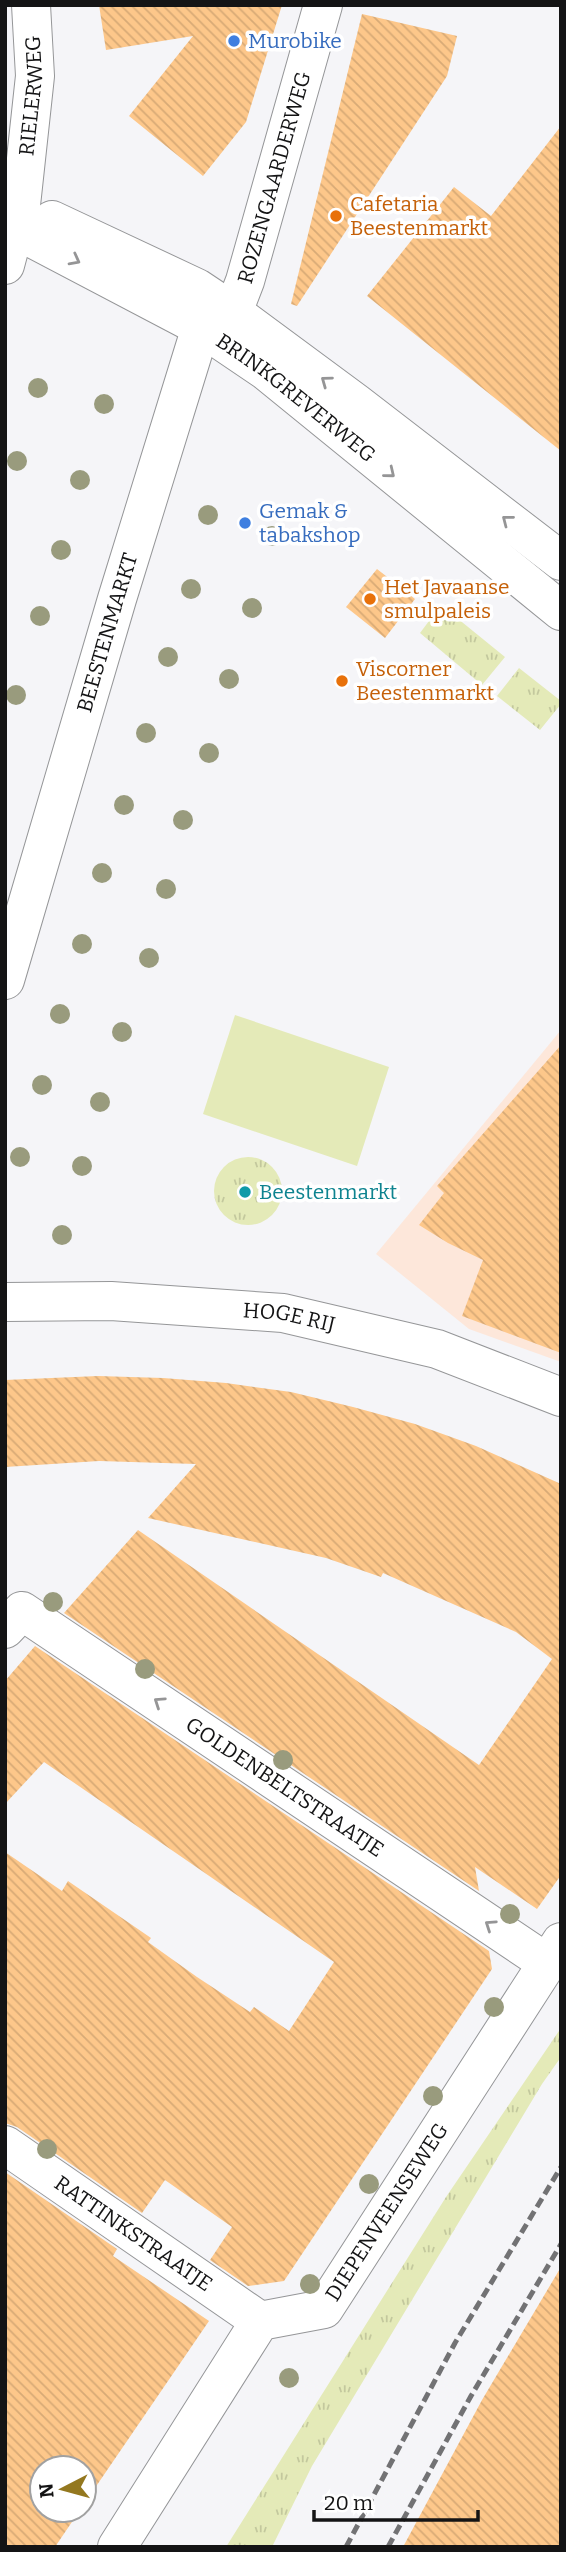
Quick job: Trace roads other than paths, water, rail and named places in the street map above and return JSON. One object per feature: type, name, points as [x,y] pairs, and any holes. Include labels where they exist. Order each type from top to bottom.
[{"type":"street","name":"RIELERWEG","points":[[5,265],[35,76],[31,5]]},
{"type":"street","name":"ROZENGAARDERWEG","points":[[217,319],[245,281],[323,5]]},
{"type":"street","name":"BRINKGREVERWEG","points":[[12,214],[197,288],[217,319],[266,370],[561,611]]},
{"type":"street","name":"BRINKGREVERWEG","points":[[217,319],[367,411],[561,561]]},
{"type":"street","name":"BEESTENMARKT","points":[[5,980],[117,599],[217,319]]},
{"type":"street","name":"HOGE RIJ","points":[[5,1302],[111,1301],[283,1313],[437,1349],[561,1397]]},
{"type":"street","name":"GOLDENBELTSTRAATJE","points":[[14,1620],[554,1952]]},
{"type":"street","name":"DIEPENVEENSEWEG","points":[[260,2321],[324,2309],[554,1952]]},
{"type":"street","name":"RATTINKSTRAATJE","points":[[5,2145],[260,2321]]},
{"type":"street","points":[[117,2547],[260,2321]]},
{"type":"railway","points":[[346,2547],[455,2343],[561,2167]]},
{"type":"railway","points":[[388,2547],[471,2396],[561,2244]]},
{"type":"place","name":"Murobike","points":[[234,41]]},
{"type":"place","name":"Cafetaria Beestenmarkt","points":[[336,216]]},
{"type":"place","name":"Gemak & tabakshop","points":[[245,523]]},
{"type":"place","name":"Het Javaanse smulpaleis","points":[[370,599]]},
{"type":"place","name":"Viscorner Beestenmarkt","points":[[342,681]]},
{"type":"place","name":"Beestenmarkt","points":[[245,1192]]}]
